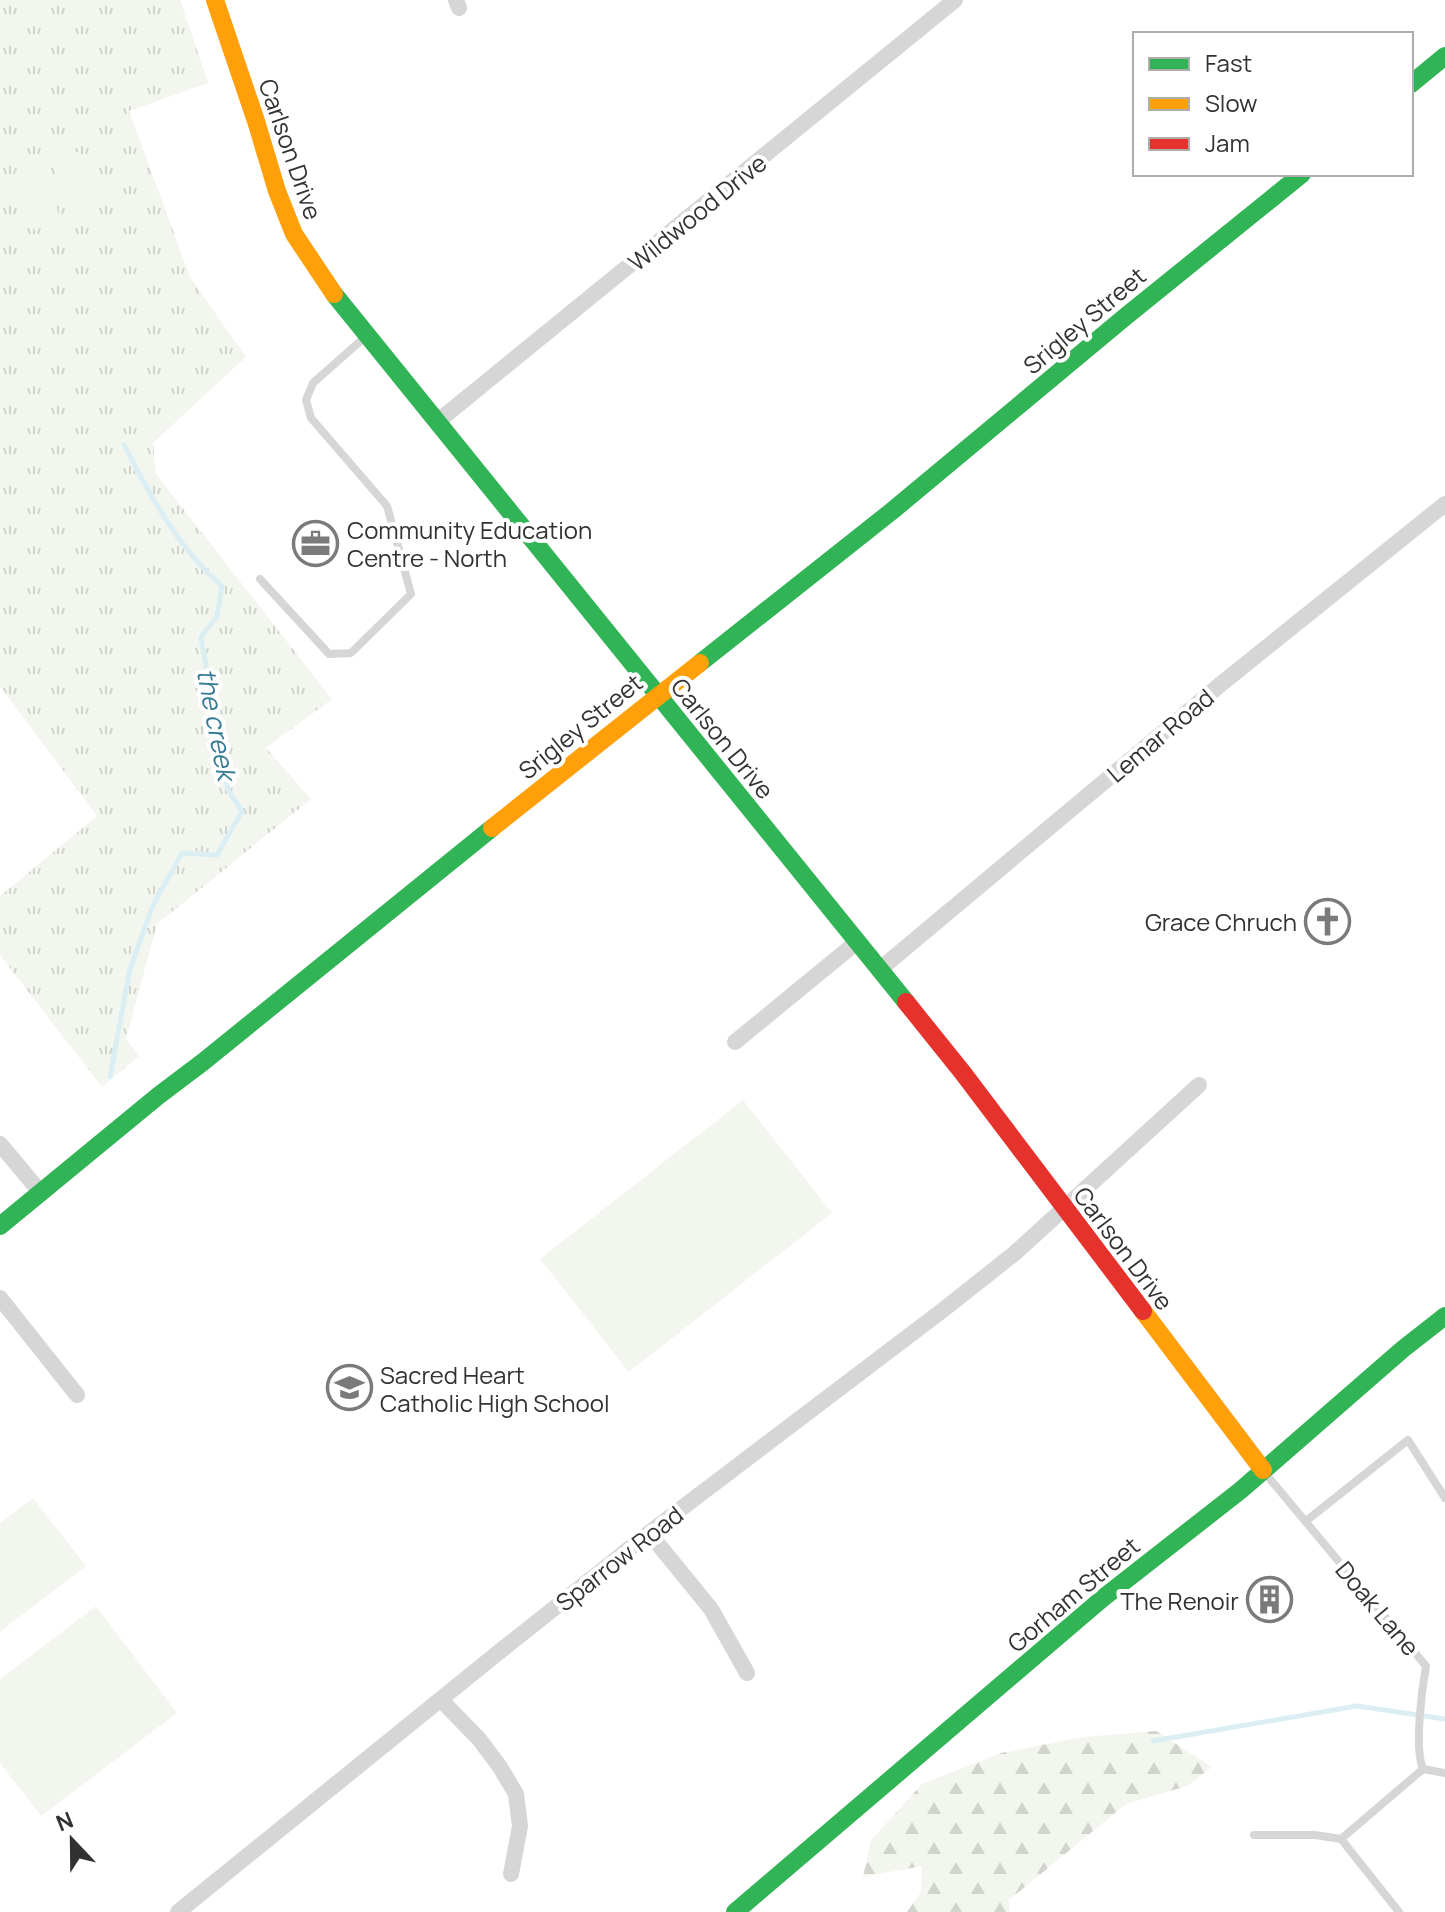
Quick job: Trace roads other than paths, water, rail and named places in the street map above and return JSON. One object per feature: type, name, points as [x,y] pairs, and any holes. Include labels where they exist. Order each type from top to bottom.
[{"type":"street","name":"Carlson Drive","points":[[215,0],[277,191],[294,234],[328,287],[963,1073],[1263,1470]]},
{"type":"street","name":"Wildwood Drive","points":[[437,422],[955,0]]},
{"type":"street","points":[[1413,82],[1445,56]]},
{"type":"street","name":"Srigley Street","points":[[0,1226],[471,844],[892,511],[1300,176]]},
{"type":"street","name":"Lemar Road","points":[[879,970],[1221,684],[1445,504]]},
{"type":"street","points":[[735,1042],[857,942]]},
{"type":"street","name":"Sparrow Road","points":[[178,1912],[649,1533],[1015,1253],[1199,1085]]},
{"type":"street","points":[[0,1144],[41,1193]]},
{"type":"street","points":[[0,1298],[77,1395]]},
{"type":"street","name":"Gorham Street","points":[[735,1912],[1091,1609],[1263,1470],[1445,1316]]},
{"type":"street","points":[[649,1533],[711,1609],[747,1673]]},
{"type":"street","points":[[441,1700],[479,1739],[516,1794],[520,1826],[511,1874]]},
{"type":"lane","points":[[260,579],[329,654],[351,653],[411,594],[387,506],[311,418],[306,400],[313,383],[367,335]]},
{"type":"lane","points":[[1306,1521],[1408,1440],[1445,1498]]},
{"type":"lane","name":"Doak Lane","points":[[1263,1470],[1426,1666],[1419,1744],[1423,1769]]},
{"type":"lane","points":[[1341,1839],[1423,1769],[1445,1773]]},
{"type":"lane","points":[[1254,1835],[1315,1835],[1341,1839],[1399,1912]]},
{"type":"waterway","name":"the creek","points":[[110,1077],[130,969],[153,905],[182,853],[217,855],[242,811],[228,790],[201,637],[217,616],[222,586],[178,538],[124,445]]},
{"type":"waterway","points":[[1153,1741],[1357,1706],[1445,1719]]},
{"type":"place","name":"Community Education Centre - North","points":[[316,543]]},
{"type":"place","name":"Grace Chruch","points":[[1328,921]]},
{"type":"place","name":"Sacred Heart Catholic High School","points":[[349,1388]]},
{"type":"place","name":"The Renoir","points":[[1270,1600]]}]
